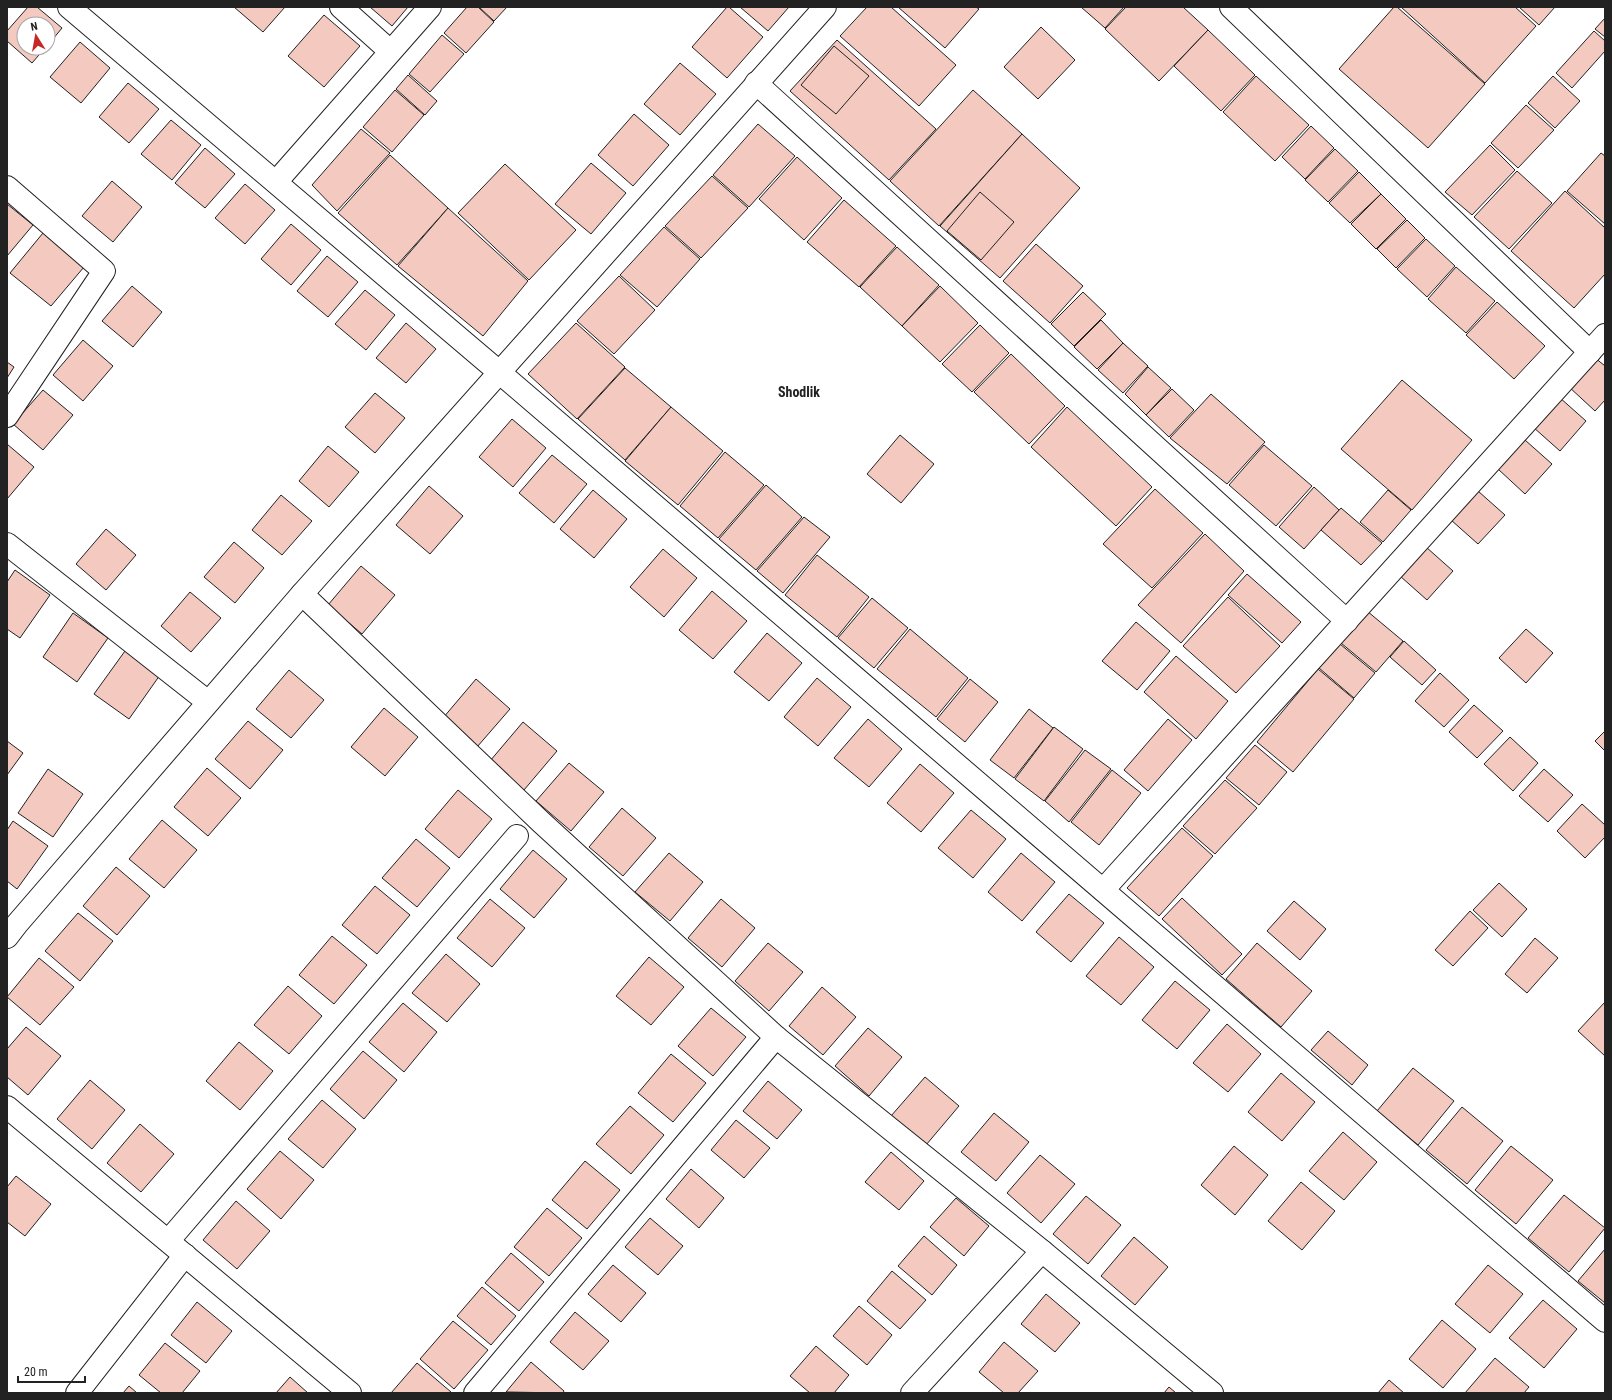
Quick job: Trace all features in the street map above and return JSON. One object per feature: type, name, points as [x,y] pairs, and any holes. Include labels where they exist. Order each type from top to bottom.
[{"type":"street","points":[[69,7],[499,372],[1605,1321]]},
{"type":"street","points":[[341,7],[390,51]]},
{"type":"street","points":[[276,182],[430,7]]},
{"type":"street","points":[[7,937],[302,594],[825,7]]},
{"type":"street","points":[[1231,7],[1590,352]]},
{"type":"street","points":[[756,83],[1347,621]]},
{"type":"street","points":[[7,187],[104,271],[7,416]]},
{"type":"street","points":[[1103,890],[1605,335]]},
{"type":"street","points":[[7,544],[208,702]]},
{"type":"street","points":[[302,594],[542,822],[776,1037],[1042,1251],[1212,1393]]},
{"type":"street","points":[[169,1240],[517,836]]},
{"type":"street","points":[[475,1393],[776,1037]]},
{"type":"street","points":[[7,1107],[169,1240],[350,1393]]},
{"type":"street","points":[[912,1393],[1042,1251]]},
{"type":"street","points":[[77,1393],[184,1254]]},
{"type":"building","points":[[28,7],[37,7],[48,16],[20,16]]},
{"type":"building","points":[[234,7],[285,7],[263,32]]},
{"type":"building","points":[[370,7],[408,7],[392,26]]},
{"type":"building","points":[[467,7],[478,7],[494,22],[466,53],[444,33]]},
{"type":"building","points":[[479,7],[507,7],[494,21]]},
{"type":"building","points":[[727,7],[729,7],[763,37],[727,78],[692,47]]},
{"type":"building","points":[[740,7],[789,7],[768,31]]},
{"type":"building","points":[[867,7],[891,7],[956,65],[919,106],[840,36]]},
{"type":"building","points":[[898,7],[976,7],[979,9],[945,48]]},
{"type":"building","points":[[1081,7],[1124,7],[1105,28]]},
{"type":"building","points":[[1126,7],[1183,7],[1208,30],[1159,81],[1105,29]]},
{"type":"building","points":[[1394,7],[1397,7],[1485,84],[1428,148],[1339,69]]},
{"type":"building","points":[[1401,7],[1515,7],[1536,26],[1485,83]]},
{"type":"building","points":[[1519,7],[1555,7],[1539,25]]},
{"type":"building","points":[[324,15],[360,46],[324,87],[288,56]]},
{"type":"building","points":[[1605,18],[1605,37],[1595,29]]},
{"type":"building","points":[[16,21],[16,49],[7,41],[7,31]]},
{"type":"building","points":[[56,23],[62,28],[56,35]]},
{"type":"building","points":[[1041,27],[1075,60],[1038,99],[1004,67]]},
{"type":"building","points":[[1208,30],[1255,75],[1221,111],[1174,66]]},
{"type":"building","points":[[1594,31],[1605,41],[1605,51],[1572,88],[1556,73]]},
{"type":"building","points":[[442,35],[464,54],[430,92],[409,74]]},
{"type":"building","points":[[837,40],[936,129],[889,180],[790,91]]},
{"type":"building","points":[[80,42],[110,68],[81,103],[50,77]]},
{"type":"building","points":[[834,46],[869,76],[836,114],[801,85]]},
{"type":"building","points":[[24,56],[38,56],[32,63]]},
{"type":"building","points":[[680,63],[716,94],[680,135],[644,104]]},
{"type":"building","points":[[408,75],[437,101],[425,115],[396,89]]},
{"type":"building","points":[[1256,76],[1309,125],[1275,161],[1223,112]]},
{"type":"building","points":[[1553,76],[1580,101],[1555,128],[1528,103]]},
{"type":"building","points":[[128,83],[159,109],[129,143],[99,117]]},
{"type":"building","points":[[395,90],[424,115],[392,152],[363,127]]},
{"type":"building","points":[[973,90],[1022,134],[939,226],[890,181]]},
{"type":"building","points":[[1526,105],[1554,130],[1518,168],[1491,143]]},
{"type":"building","points":[[634,114],[669,145],[633,186],[598,155]]},
{"type":"building","points":[[171,120],[201,145],[172,180],[141,154]]},
{"type":"building","points":[[758,124],[795,156],[749,207],[713,175]]},
{"type":"building","points":[[1311,126],[1334,148],[1305,179],[1282,157]]},
{"type":"building","points":[[361,129],[390,153],[337,211],[312,185]]},
{"type":"building","points":[[1022,134],[1080,188],[1000,278],[940,226]]},
{"type":"building","points":[[1490,145],[1515,170],[1472,215],[1445,192]]},
{"type":"building","points":[[205,148],[235,174],[205,208],[175,183]]},
{"type":"building","points":[[1335,149],[1358,171],[1328,202],[1305,180]]},
{"type":"building","points":[[1601,153],[1605,156],[1605,224],[1567,191]]},
{"type":"building","points":[[390,155],[448,208],[397,265],[338,213]]},
{"type":"building","points":[[797,157],[842,198],[804,240],[759,199]]},
{"type":"building","points":[[591,163],[626,193],[591,234],[555,204]]},
{"type":"building","points":[[505,164],[576,230],[529,280],[458,213]]},
{"type":"building","points":[[1517,171],[1552,203],[1509,249],[1474,217]]},
{"type":"building","points":[[1359,172],[1381,194],[1350,223],[1329,203]]},
{"type":"building","points":[[712,176],[748,208],[701,258],[665,226]]},
{"type":"building","points":[[112,181],[142,207],[113,242],[82,216]]},
{"type":"building","points":[[245,184],[275,210],[245,244],[215,218]]},
{"type":"building","points":[[1565,191],[1605,228],[1605,274],[1574,308],[1511,251]]},
{"type":"building","points":[[980,192],[1014,222],[981,260],[947,231]]},
{"type":"building","points":[[1381,194],[1406,219],[1376,249],[1351,224]]},
{"type":"building","points":[[844,200],[896,246],[859,287],[807,242]]},
{"type":"building","points":[[7,204],[33,225],[7,256]]},
{"type":"building","points":[[448,208],[528,281],[483,336],[398,266]]},
{"type":"building","points":[[1407,220],[1425,238],[1396,268],[1377,249]]},
{"type":"building","points":[[291,224],[321,250],[291,285],[261,259]]},
{"type":"building","points":[[664,227],[700,259],[657,307],[620,275]]},
{"type":"building","points":[[43,233],[84,267],[51,306],[10,273]]},
{"type":"building","points":[[1426,239],[1455,266],[1427,297],[1397,269]]},
{"type":"building","points":[[1036,244],[1083,286],[1050,323],[1003,281]]},
{"type":"building","points":[[897,247],[939,285],[902,326],[860,287]]},
{"type":"building","points":[[327,256],[358,282],[328,317],[297,291]]},
{"type":"building","points":[[1456,267],[1495,301],[1466,333],[1428,299]]},
{"type":"building","points":[[619,276],[655,310],[614,354],[577,321]]},
{"type":"building","points":[[132,286],[162,312],[133,347],[102,321]]},
{"type":"building","points":[[940,286],[978,323],[940,362],[902,326]]},
{"type":"building","points":[[365,290],[395,315],[366,350],[335,324]]},
{"type":"building","points":[[1083,292],[1106,314],[1074,346],[1051,324]]},
{"type":"building","points":[[1497,302],[1545,346],[1514,379],[1466,335]]},
{"type":"building","points":[[1101,320],[1123,343],[1097,369],[1074,347]]},
{"type":"building","points":[[406,323],[436,349],[406,383],[376,358]]},
{"type":"building","points":[[576,323],[625,367],[577,419],[528,374]]},
{"type":"building","points":[[980,325],[1009,353],[972,392],[942,364]]},
{"type":"building","points":[[83,340],[113,366],[83,401],[53,375]]},
{"type":"building","points":[[1123,343],[1148,366],[1123,393],[1098,370]]},
{"type":"building","points":[[1011,354],[1065,406],[1029,444],[974,392]]},
{"type":"building","points":[[1594,357],[1605,366],[1605,400],[1595,411],[1568,386]]},
{"type":"building","points":[[7,362],[14,367],[7,378]]},
{"type":"building","points":[[1148,367],[1171,388],[1146,415],[1125,394]]},
{"type":"building","points":[[625,368],[671,407],[625,460],[578,419]]},
{"type":"building","points":[[1402,380],[1472,440],[1412,510],[1341,449]]},
{"type":"building","points":[[1172,389],[1194,410],[1169,437],[1146,415]]},
{"type":"building","points":[[43,390],[73,415],[43,450],[13,424]]},
{"type":"building","points":[[375,393],[405,418],[375,453],[345,427]]},
{"type":"building","points":[[1211,394],[1265,442],[1227,484],[1170,438]]},
{"type":"building","points":[[1559,397],[1586,421],[1560,451],[1533,427]]},
{"type":"building","points":[[671,407],[723,451],[678,505],[625,461]]},
{"type":"building","points":[[1067,407],[1152,487],[1116,526],[1031,447]]},
{"type":"building","points":[[512,419],[546,448],[513,487],[479,457]]},
{"type":"building","points":[[900,435],[934,464],[901,503],[867,474]]},
{"type":"building","points":[[1525,440],[1552,464],[1525,494],[1498,469]]},
{"type":"building","points":[[7,444],[34,467],[7,499]]},
{"type":"building","points":[[1264,445],[1312,486],[1276,526],[1229,485]]},
{"type":"building","points":[[328,446],[359,472],[329,507],[299,481]]},
{"type":"building","points":[[725,452],[764,485],[718,538],[680,506]]},
{"type":"building","points":[[552,455],[587,484],[554,523],[519,493]]},
{"type":"building","points":[[766,485],[802,517],[756,570],[719,539]]},
{"type":"building","points":[[429,486],[463,516],[430,554],[396,525]]},
{"type":"building","points":[[1314,487],[1339,510],[1304,549],[1279,527]]},
{"type":"building","points":[[1155,489],[1203,533],[1152,588],[1103,544]]},
{"type":"building","points":[[593,490],[627,519],[594,558],[560,529]]},
{"type":"building","points":[[1388,490],[1411,510],[1383,542],[1360,522]]},
{"type":"building","points":[[1478,491],[1505,515],[1478,544],[1451,520]]},
{"type":"building","points":[[281,495],[312,521],[282,555],[252,530]]},
{"type":"building","points":[[1341,508],[1382,543],[1361,565],[1321,530]]},
{"type":"building","points":[[804,517],[830,537],[783,593],[757,571]]},
{"type":"building","points":[[106,529],[136,555],[106,590],[76,564]]},
{"type":"building","points":[[1205,534],[1244,571],[1181,643],[1138,605]]},
{"type":"building","points":[[234,542],[264,568],[235,603],[204,577]]},
{"type":"building","points":[[1426,547],[1453,571],[1427,600],[1400,576]]},
{"type":"building","points":[[663,549],[697,578],[664,617],[630,587]]},
{"type":"building","points":[[817,555],[869,597],[837,637],[785,595]]},
{"type":"building","points":[[361,566],[395,595],[362,634],[328,605]]},
{"type":"building","points":[[15,570],[50,595],[20,638],[7,629],[7,582]]},
{"type":"building","points":[[1247,574],[1301,622],[1282,643],[1228,595]]},
{"type":"building","points":[[712,591],[747,621],[713,659],[679,630]]},
{"type":"building","points":[[190,592],[221,618],[191,652],[161,626]]},
{"type":"building","points":[[1228,597],[1280,646],[1236,693],[1183,646]]},
{"type":"building","points":[[872,598],[908,628],[874,668],[838,638]]},
{"type":"building","points":[[1367,611],[1403,641],[1376,672],[1341,643]]},
{"type":"building","points":[[73,613],[108,638],[77,682],[43,657]]},
{"type":"building","points":[[1136,622],[1170,651],[1137,690],[1102,661]]},
{"type":"building","points":[[910,629],[968,678],[936,717],[877,669]]},
{"type":"building","points":[[1526,629],[1553,653],[1526,683],[1499,658]]},
{"type":"building","points":[[767,633],[802,663],[769,701],[734,672]]},
{"type":"building","points":[[1404,641],[1436,670],[1422,685],[1390,657]]},
{"type":"building","points":[[1340,644],[1375,673],[1354,698],[1319,668]]},
{"type":"building","points":[[125,651],[160,675],[129,719],[94,694]]},
{"type":"building","points":[[1176,656],[1228,701],[1196,739],[1144,692]]},
{"type":"building","points":[[1318,669],[1354,699],[1293,772],[1257,742]]},
{"type":"building","points":[[289,670],[324,700],[291,738],[256,709]]},
{"type":"building","points":[[1440,673],[1469,700],[1444,727],[1415,701]]},
{"type":"building","points":[[817,678],[851,707],[818,746],[784,717]]},
{"type":"building","points":[[476,679],[510,709],[477,747],[443,718]]},
{"type":"building","points":[[970,679],[998,702],[965,742],[937,719]]},
{"type":"building","points":[[1474,705],[1503,731],[1477,758],[1449,732]]},
{"type":"building","points":[[384,708],[418,737],[385,776],[351,747]]},
{"type":"building","points":[[1029,709],[1053,728],[1014,778],[990,760]]},
{"type":"building","points":[[868,719],[902,749],[869,787],[834,758]]},
{"type":"building","points":[[1168,719],[1192,740],[1148,791],[1124,770]]},
{"type":"building","points":[[248,721],[283,750],[250,789],[215,759]]},
{"type":"building","points":[[523,722],[557,751],[524,790],[490,761]]},
{"type":"building","points":[[1054,727],[1083,749],[1044,801],[1015,779]]},
{"type":"building","points":[[1605,731],[1605,751],[1595,741]]},
{"type":"building","points":[[1510,737],[1538,763],[1513,791],[1484,764]]},
{"type":"building","points":[[7,741],[23,753],[7,775]]},
{"type":"building","points":[[1255,745],[1287,772],[1259,805],[1226,778]]},
{"type":"building","points":[[1085,750],[1111,769],[1069,822],[1045,801]]},
{"type":"building","points":[[569,763],[604,792],[571,831],[536,801]]},
{"type":"building","points":[[920,764],[954,793],[921,832],[887,803]]},
{"type":"building","points":[[207,768],[241,798],[208,836],[174,807]]},
{"type":"building","points":[[48,769],[83,794],[53,837],[18,813]]},
{"type":"building","points":[[1544,769],[1573,795],[1548,822],[1519,796]]},
{"type":"building","points":[[1112,770],[1141,793],[1099,845],[1071,822]]},
{"type":"building","points":[[1225,780],[1257,808],[1215,854],[1183,826]]},
{"type":"building","points":[[458,790],[492,819],[459,858],[425,829]]},
{"type":"building","points":[[1582,804],[1605,825],[1605,837],[1585,858],[1557,831]]},
{"type":"building","points":[[622,808],[656,838],[623,876],[589,847]]},
{"type":"building","points":[[971,810],[1006,839],[973,878],[938,848]]},
{"type":"building","points":[[162,820],[197,850],[164,888],[129,859]]},
{"type":"building","points":[[13,821],[48,846],[17,889],[7,881],[7,830]]},
{"type":"building","points":[[1182,828],[1213,856],[1159,916],[1127,888]]},
{"type":"building","points":[[416,839],[450,868],[417,907],[382,878]]},
{"type":"building","points":[[533,850],[567,879],[534,918],[500,889]]},
{"type":"building","points":[[669,853],[703,882],[670,921],[635,892]]},
{"type":"building","points":[[1021,853],[1055,882],[1022,921],[988,892]]},
{"type":"building","points":[[116,867],[150,896],[117,935],[83,906]]},
{"type":"building","points":[[1499,883],[1527,909],[1502,937],[1473,910]]},
{"type":"building","points":[[375,886],[410,915],[377,954],[342,925]]},
{"type":"building","points":[[1069,894],[1104,923],[1071,962],[1036,932]]},
{"type":"building","points":[[1182,898],[1242,954],[1222,975],[1162,919]]},
{"type":"building","points":[[490,899],[525,928],[492,967],[457,938]]},
{"type":"building","points":[[721,899],[755,928],[722,967],[688,938]]},
{"type":"building","points":[[1294,901],[1326,929],[1300,960],[1267,931]]},
{"type":"building","points":[[1470,911],[1488,928],[1453,966],[1435,950]]},
{"type":"building","points":[[78,913],[113,941],[80,981],[45,951]]},
{"type":"building","points":[[332,936],[367,965],[334,1004],[299,975]]},
{"type":"building","points":[[1119,937],[1154,967],[1121,1005],[1086,976]]},
{"type":"building","points":[[1535,938],[1558,958],[1527,993],[1505,974]]},
{"type":"building","points":[[768,943],[803,972],[769,1011],[735,981]]},
{"type":"building","points":[[1257,943],[1312,991],[1281,1027],[1226,979]]},
{"type":"building","points":[[446,954],[480,984],[447,1022],[412,993]]},
{"type":"building","points":[[649,957],[684,987],[651,1025],[616,996]]},
{"type":"building","points":[[39,958],[74,987],[40,1025],[7,997]]},
{"type":"building","points":[[1175,981],[1210,1010],[1177,1049],[1142,1020]]},
{"type":"building","points":[[288,986],[322,1016],[289,1054],[254,1025]]},
{"type":"building","points":[[822,987],[856,1017],[823,1055],[789,1026]]},
{"type":"building","points":[[1605,1002],[1605,1056],[1578,1031]]},
{"type":"building","points":[[403,1003],[437,1032],[404,1072],[369,1042]]},
{"type":"building","points":[[711,1008],[746,1037],[713,1076],[678,1046]]},
{"type":"building","points":[[1227,1024],[1261,1054],[1228,1092],[1193,1063]]},
{"type":"building","points":[[26,1027],[61,1056],[28,1095],[7,1077],[7,1049]]},
{"type":"building","points":[[868,1028],[902,1057],[869,1096],[835,1066]]},
{"type":"building","points":[[1328,1031],[1368,1065],[1352,1085],[1311,1050]]},
{"type":"building","points":[[239,1042],[273,1071],[240,1110],[206,1081]]},
{"type":"building","points":[[363,1051],[397,1080],[364,1119],[330,1089]]},
{"type":"building","points":[[671,1054],[706,1083],[673,1122],[638,1093]]},
{"type":"building","points":[[1413,1068],[1454,1101],[1418,1145],[1377,1111]]},
{"type":"building","points":[[1281,1073],[1315,1102],[1282,1141],[1248,1112]]},
{"type":"building","points":[[925,1077],[959,1106],[926,1145],[891,1116]]},
{"type":"building","points":[[90,1080],[125,1110],[92,1149],[57,1119]]},
{"type":"building","points":[[768,1081],[802,1110],[777,1139],[743,1111]]},
{"type":"building","points":[[322,1100],[356,1129],[323,1168],[288,1139]]},
{"type":"building","points":[[630,1106],[664,1135],[631,1174],[596,1144]]},
{"type":"building","points":[[1462,1107],[1503,1141],[1467,1184],[1426,1150]]},
{"type":"building","points":[[994,1113],[1029,1142],[996,1181],[961,1152]]},
{"type":"building","points":[[736,1120],[770,1148],[744,1178],[711,1150]]},
{"type":"building","points":[[140,1124],[174,1154],[141,1192],[107,1163]]},
{"type":"building","points":[[1343,1132],[1377,1162],[1344,1200],[1309,1171]]},
{"type":"building","points":[[1234,1146],[1268,1175],[1235,1215],[1201,1185]]},
{"type":"building","points":[[1511,1146],[1553,1180],[1516,1224],[1475,1190]]},
{"type":"building","points":[[280,1151],[314,1180],[281,1219],[247,1189]]},
{"type":"building","points":[[891,1152],[924,1181],[899,1210],[865,1182]]},
{"type":"building","points":[[1040,1155],[1075,1184],[1041,1223],[1007,1193]]},
{"type":"building","points":[[585,1161],[620,1190],[587,1229],[552,1200]]},
{"type":"building","points":[[691,1169],[724,1198],[699,1228],[666,1199]]},
{"type":"building","points":[[16,1176],[51,1204],[25,1236],[7,1222],[7,1187]]},
{"type":"building","points":[[1301,1182],[1335,1211],[1302,1250],[1268,1221]]},
{"type":"building","points":[[1564,1195],[1605,1228],[1569,1272],[1528,1238]]},
{"type":"building","points":[[1086,1196],[1121,1225],[1088,1264],[1053,1234]]},
{"type":"building","points":[[956,1198],[989,1226],[964,1256],[930,1227]]},
{"type":"building","points":[[236,1201],[270,1231],[237,1269],[203,1240]]},
{"type":"building","points":[[547,1208],[582,1238],[549,1276],[514,1247]]},
{"type":"building","points":[[650,1218],[683,1246],[658,1275],[625,1247]]},
{"type":"building","points":[[924,1236],[957,1265],[932,1295],[898,1266]]},
{"type":"building","points":[[1134,1237],[1168,1267],[1135,1305],[1101,1276]]},
{"type":"building","points":[[1605,1249],[1605,1303],[1578,1281]]},
{"type":"building","points":[[511,1253],[544,1282],[519,1311],[485,1283]]},
{"type":"building","points":[[613,1265],[646,1293],[621,1322],[588,1294]]},
{"type":"building","points":[[1488,1265],[1523,1294],[1490,1333],[1455,1304]]},
{"type":"building","points":[[892,1271],[926,1300],[900,1329],[867,1301]]},
{"type":"building","points":[[482,1287],[516,1316],[491,1345],[457,1316]]},
{"type":"building","points":[[1046,1294],[1080,1323],[1055,1352],[1021,1324]]},
{"type":"building","points":[[1543,1300],[1577,1329],[1544,1368],[1509,1338]]},
{"type":"building","points":[[197,1302],[232,1331],[206,1363],[171,1335]]},
{"type":"building","points":[[859,1306],[892,1335],[867,1365],[833,1336]]},
{"type":"building","points":[[575,1312],[609,1341],[583,1370],[550,1342]]},
{"type":"building","points":[[1442,1320],[1476,1349],[1443,1388],[1409,1359]]},
{"type":"building","points":[[453,1321],[488,1350],[454,1389],[420,1359]]},
{"type":"building","points":[[1004,1342],[1038,1371],[1018,1393],[1004,1393],[979,1372]]},
{"type":"building","points":[[165,1343],[200,1371],[182,1393],[161,1393],[139,1375]]},
{"type":"building","points":[[816,1346],[849,1375],[834,1393],[810,1393],[790,1376]]},
{"type":"building","points":[[1495,1358],[1529,1387],[1524,1393],[1465,1393]]},
{"type":"building","points":[[531,1362],[564,1391],[563,1393],[506,1392]]},
{"type":"building","points":[[417,1363],[451,1392],[451,1393],[391,1393]]},
{"type":"building","points":[[290,1377],[308,1393],[276,1393]]},
{"type":"building","points":[[1389,1380],[1404,1393],[1378,1393]]},
{"type":"building","points":[[129,1386],[137,1393],[123,1393]]},
{"type":"building","points":[[1169,1387],[1176,1393],[1164,1393]]},
{"type":"district","name":"Shodlik","points":[[799,392]]}]
